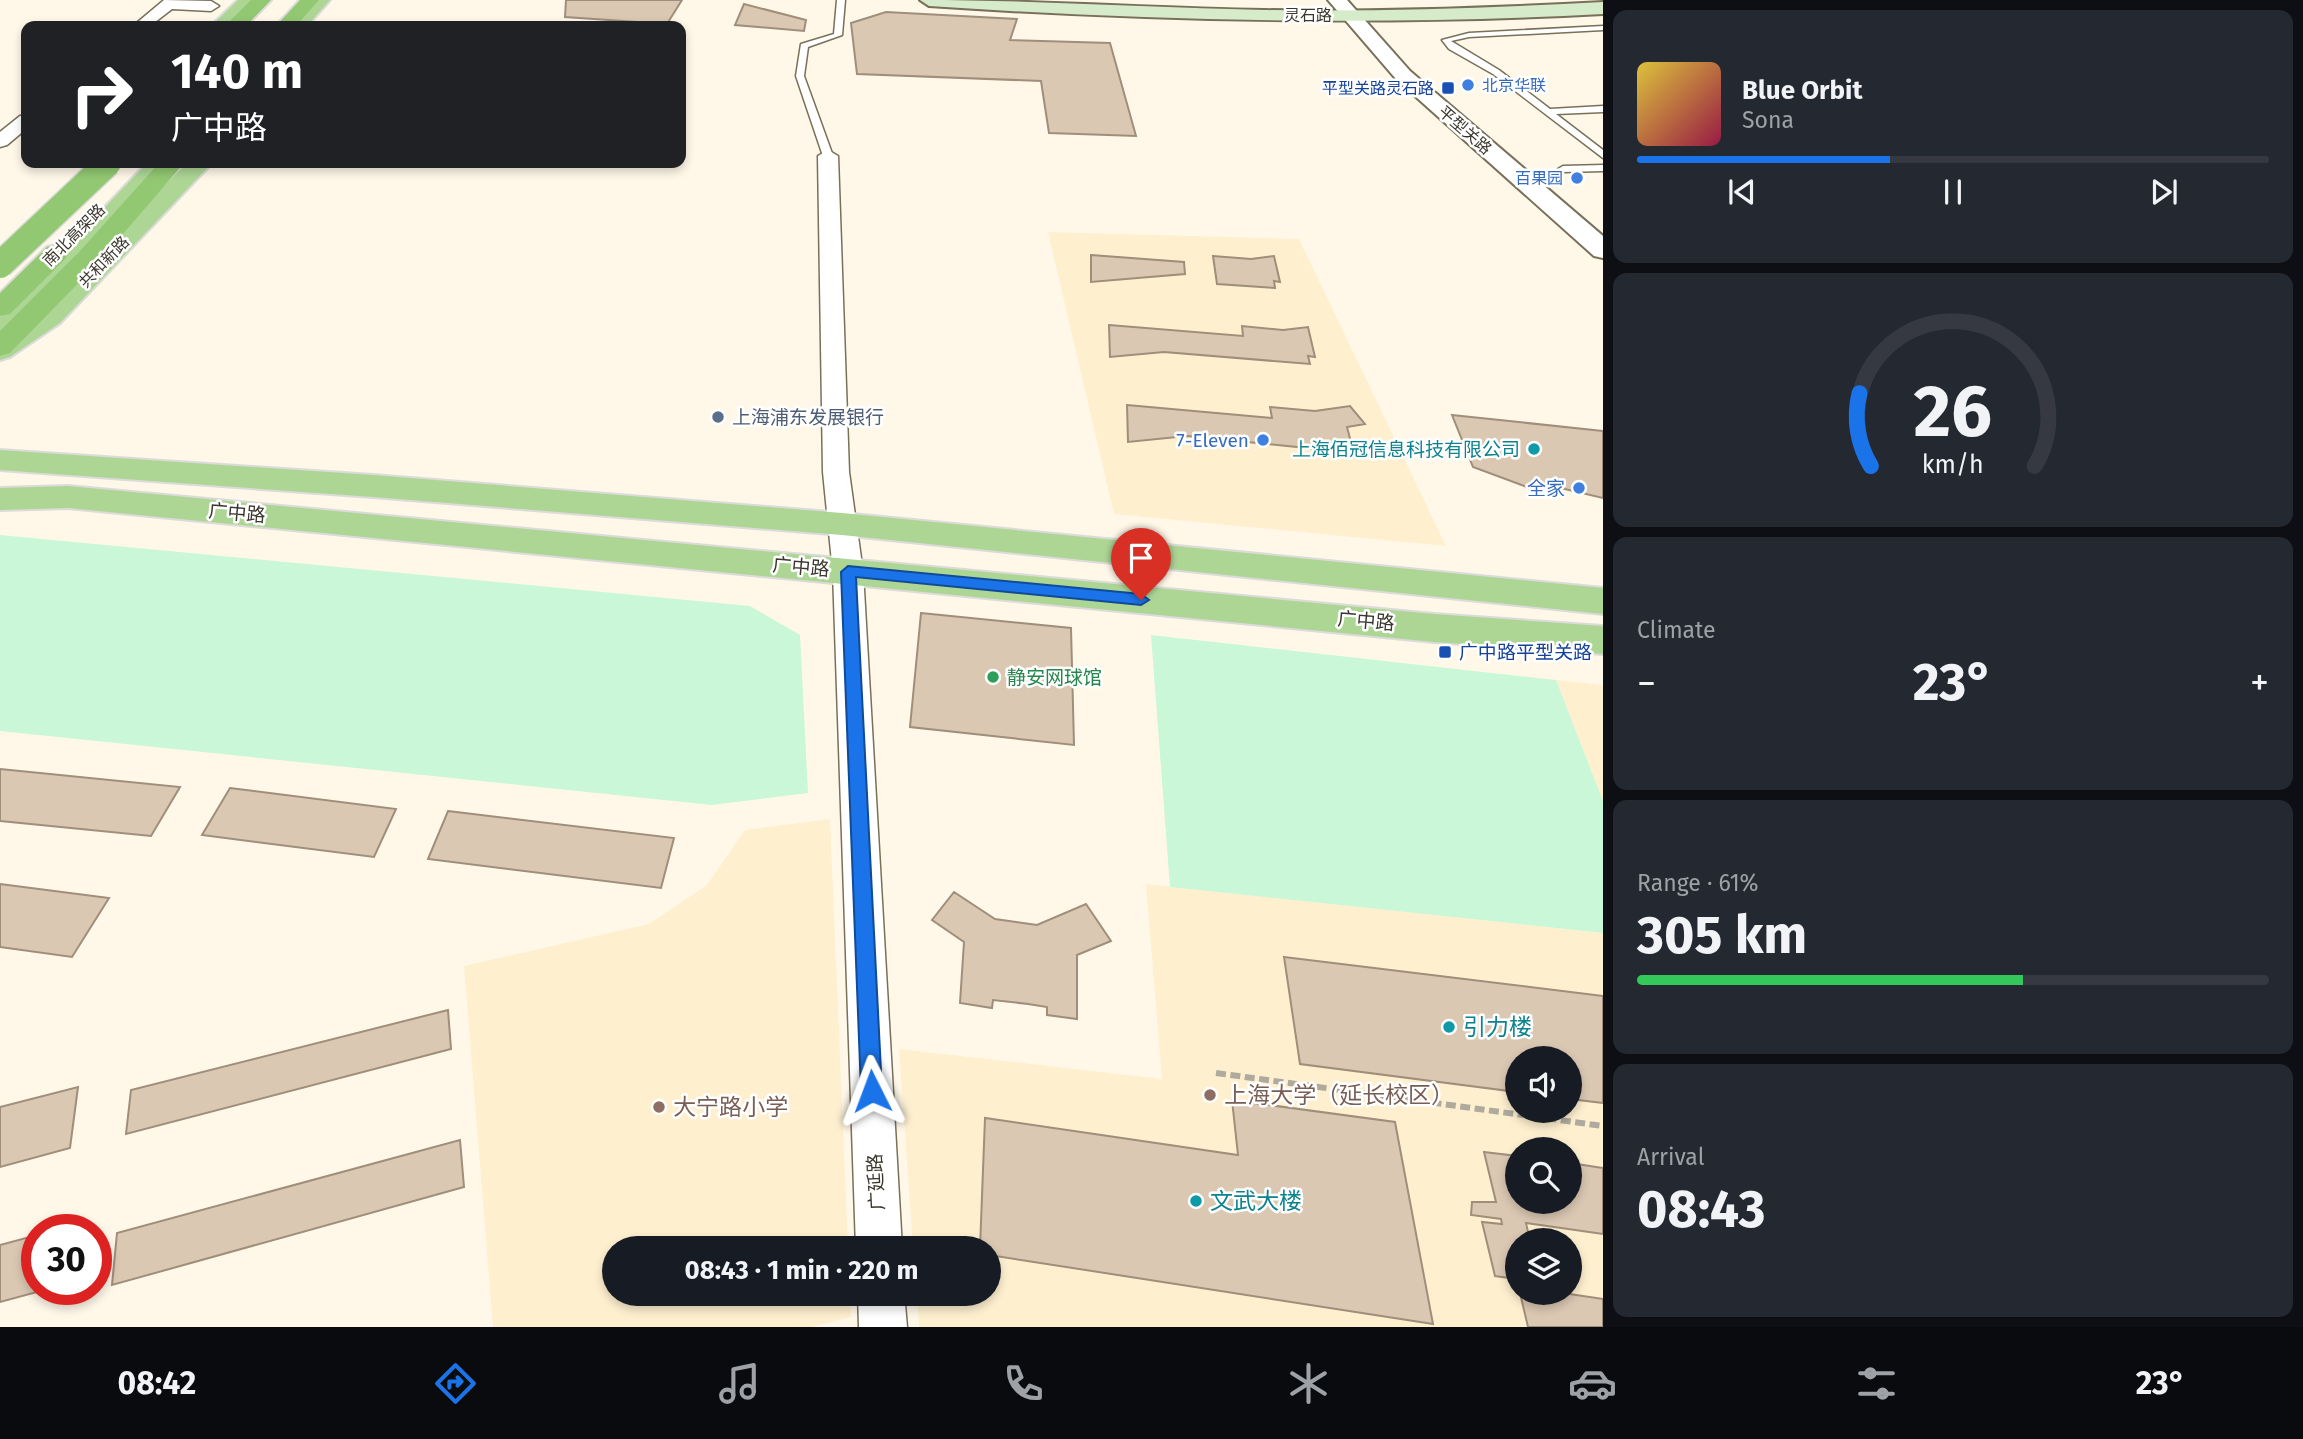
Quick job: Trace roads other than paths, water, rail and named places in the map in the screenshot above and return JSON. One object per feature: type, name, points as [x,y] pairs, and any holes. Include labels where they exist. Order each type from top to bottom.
[{"type":"highway","points":[[240,21],[262,0]]},
{"type":"highway","points":[[256,21],[277,0]]},
{"type":"highway","points":[[296,21],[310,0]]},
{"type":"highway","name":"南北高架路","points":[[0,265],[103,168]]},
{"type":"highway","name":"南北高架路","points":[[0,308],[143,168]]},
{"type":"highway","points":[[0,349],[89,257],[168,168]]},
{"type":"main road","points":[[226,21],[249,0]]},
{"type":"main road","name":"灵石路","points":[[929,0],[1167,13],[1603,1]]},
{"type":"main road","name":"灵石路","points":[[1044,0],[1198,6],[1603,8]]},
{"type":"main road","points":[[304,21],[328,10]]},
{"type":"main road","points":[[0,247],[89,168]]},
{"type":"main road","name":"共和新路","points":[[0,334],[155,168]]},
{"type":"main road","name":"共和新路","points":[[0,349],[50,317],[195,168]]},
{"type":"main road","name":"广中路","points":[[0,460],[373,486],[842,524],[1603,601]]},
{"type":"main road","name":"广中路","points":[[0,499],[68,497],[1434,628],[1603,640]]},
{"type":"street","points":[[147,21],[170,2],[211,6]]},
{"type":"street","name":"平型关路","points":[[1353,8],[1440,89],[1603,227]]},
{"type":"street","name":"平型关路","points":[[1353,8],[1395,67],[1603,250]]},
{"type":"street","points":[[0,141],[21,124]]},
{"type":"street","name":"广延路","points":[[828,156],[836,472],[848,572],[878,1236]]},
{"type":"street","points":[[882,1306],[883,1327]]},
{"type":"lane","points":[[828,156],[800,76],[804,46],[838,35],[841,0]]},
{"type":"lane","points":[[1603,28],[1469,35],[1446,40],[1452,47],[1496,72],[1603,155]]},
{"type":"lane","points":[[1548,112],[1603,109]]},
{"type":"lane","points":[[1563,169],[1603,168]]},
{"type":"place","name":"北京华联","points":[[1468,85]]},
{"type":"place","name":"平型关路灵石路","points":[[1448,88]]},
{"type":"place","name":"百果园","points":[[1577,178]]},
{"type":"place","name":"上海浦东发展银行","points":[[718,417]]},
{"type":"place","name":"7-Eleven","points":[[1263,440]]},
{"type":"place","name":"上海佰冠信息科技有限公司","points":[[1534,449]]},
{"type":"place","name":"全家","points":[[1579,488]]},
{"type":"place","name":"广中路平型关路","points":[[1445,652]]},
{"type":"place","name":"静安网球馆","points":[[993,677]]},
{"type":"place","name":"引力楼","points":[[1449,1027]]},
{"type":"place","name":"上海大学（延长校区）","points":[[1210,1095]]},
{"type":"place","name":"大宁路小学","points":[[659,1107]]},
{"type":"place","name":"文武大楼","points":[[1196,1201]]}]
